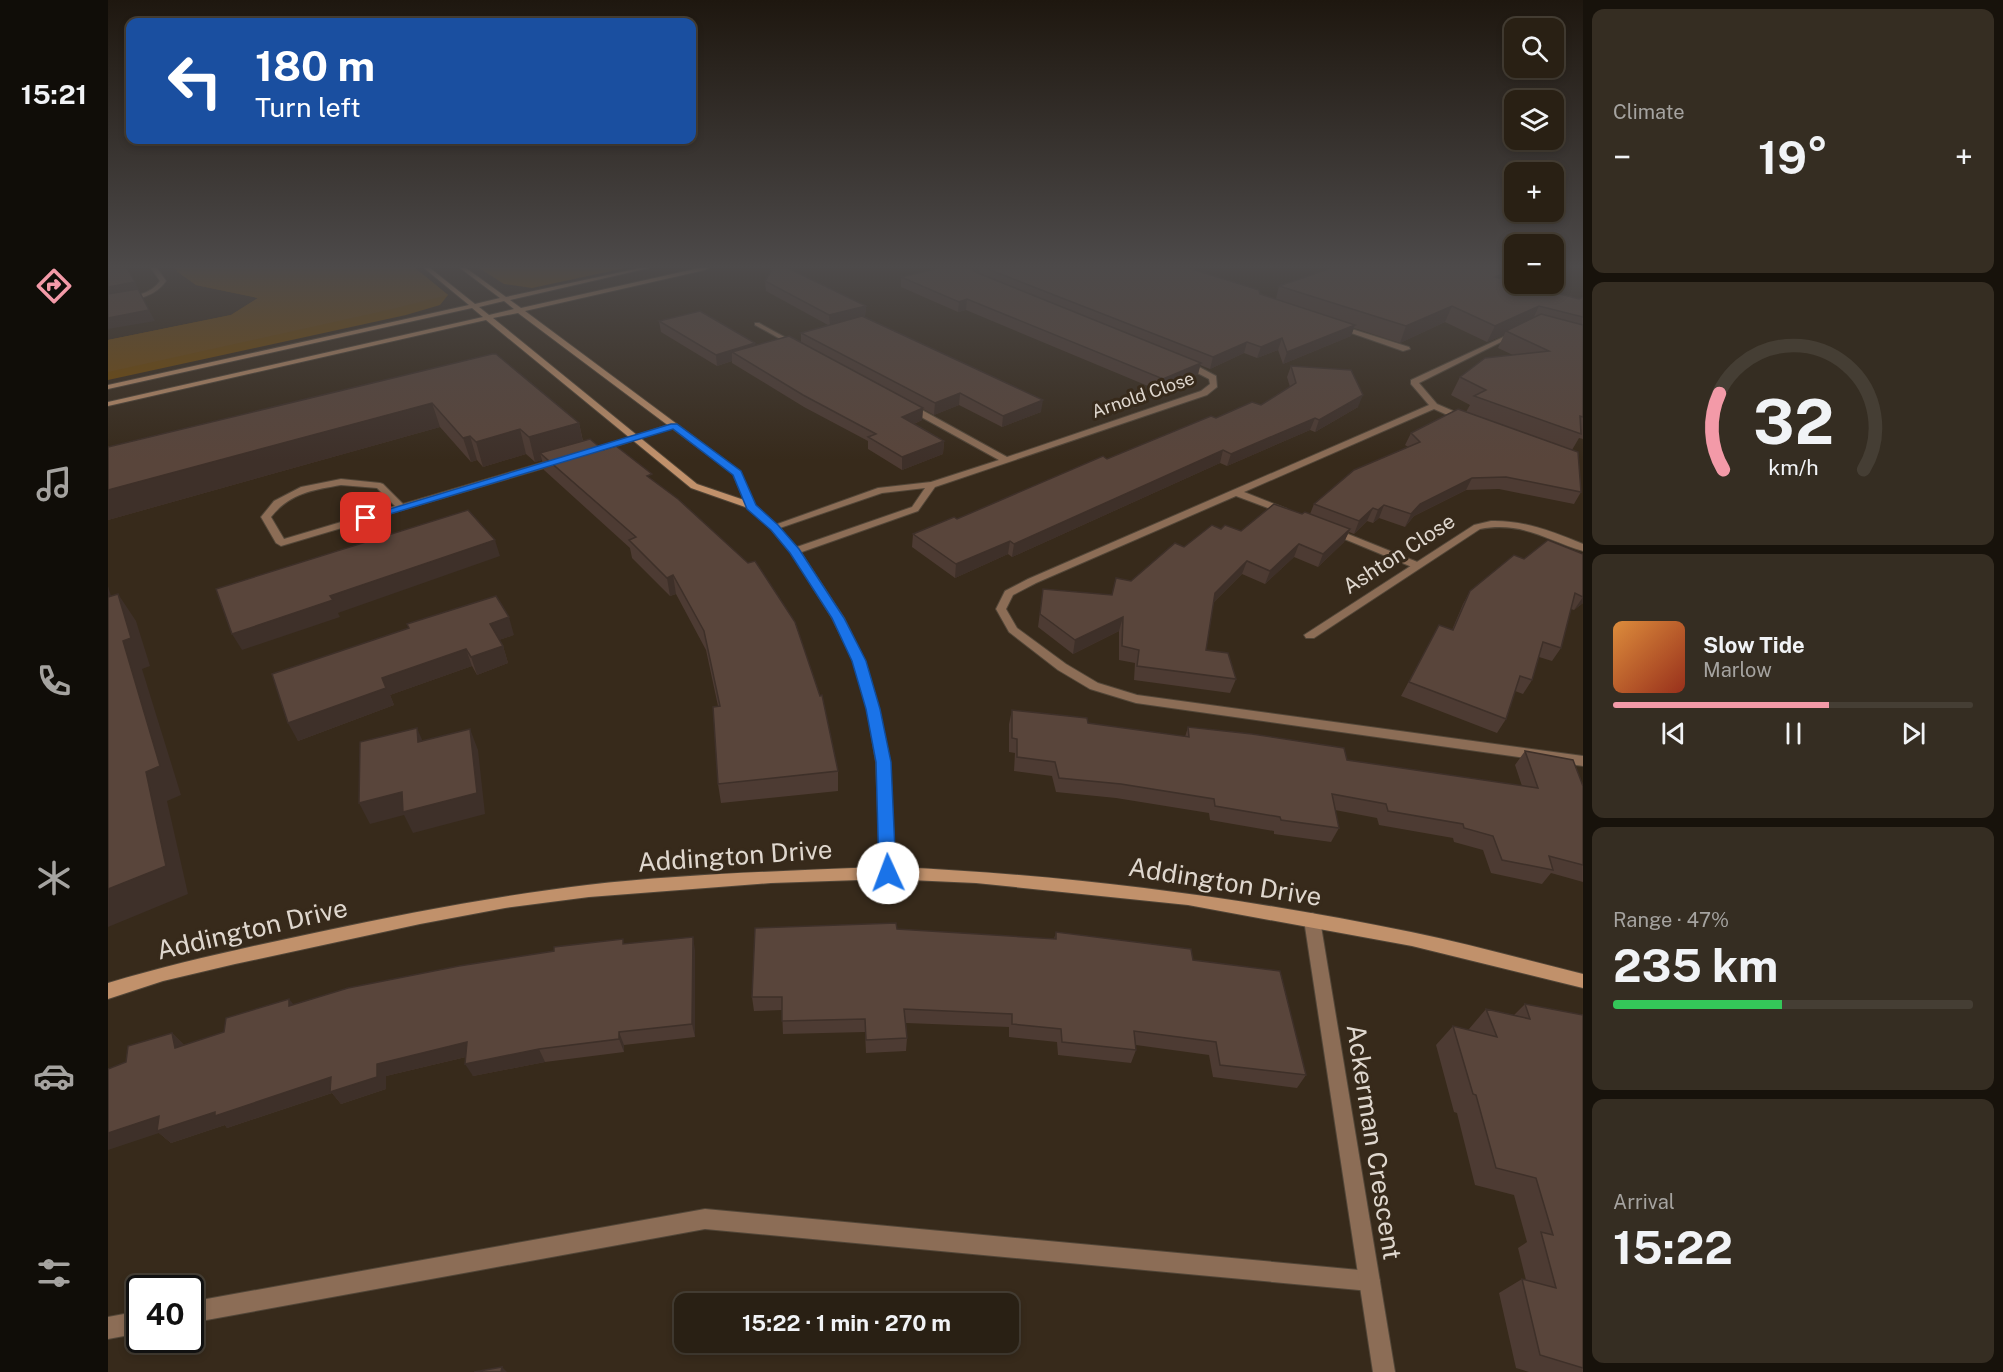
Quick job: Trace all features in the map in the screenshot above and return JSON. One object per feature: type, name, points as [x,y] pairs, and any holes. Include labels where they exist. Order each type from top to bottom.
[{"type":"street","points":[[108,387],[358,332]]},
{"type":"street","points":[[108,404],[420,332]]},
{"type":"street","points":[[508,332],[694,486],[751,506],[795,551],[838,618],[859,661],[873,709],[884,762],[888,873]]},
{"type":"street","points":[[549,332],[737,473],[751,506]]},
{"type":"street","points":[[772,332],[808,352]]},
{"type":"street","points":[[1355,332],[1406,349]]},
{"type":"street","points":[[1476,424],[1434,406],[1414,382],[1520,332]]},
{"type":"street","name":"Arnold Close","points":[[774,527],[881,490],[932,485],[1204,393],[1214,385],[1214,378],[1178,360]]},
{"type":"street","points":[[901,403],[1004,459]]},
{"type":"street","points":[[1434,406],[1032,581],[1009,593],[1001,609],[1013,630],[1062,667],[1094,686],[1136,699],[1583,761]]},
{"type":"street","points":[[578,455],[674,426]]},
{"type":"street","points":[[401,507],[380,486],[341,482],[304,489],[277,503],[266,517],[281,543],[567,459]]},
{"type":"street","points":[[795,551],[915,509],[932,485]]},
{"type":"street","points":[[1238,493],[1291,514]]},
{"type":"street","name":"Ashton Close","points":[[1310,635],[1469,531],[1488,524],[1516,524],[1583,548]]},
{"type":"street","points":[[1322,527],[1416,565]]},
{"type":"street","name":"Addington Drive","points":[[108,991],[163,974],[235,957],[420,916],[505,902],[612,889],[888,873],[976,877],[1188,899],[1412,939],[1583,981]]},
{"type":"street","name":"Ackerman Crescent","points":[[1312,920],[1384,1372]]},
{"type":"street","points":[[204,1310],[705,1219],[1370,1281]]},
{"type":"street","points":[[108,1328],[126,1325]]},
{"type":"shaded area","points":[[147,332],[328,332],[108,380],[108,340]]},
{"type":"shaded area","points":[[147,332],[289,332],[108,372],[108,340]]},
{"type":"building","points":[[677,332],[736,332],[755,343],[716,355]]},
{"type":"building","points":[[897,332],[1043,400],[1003,416],[960,393],[935,403],[801,333]]},
{"type":"building","points":[[1048,332],[1124,332],[1201,363],[1163,379]]},
{"type":"building","points":[[1149,332],[1337,332],[1287,352],[1282,338],[1261,347],[1247,342],[1213,357]]},
{"type":"building","points":[[1508,332],[1583,332],[1581,434],[1474,396],[1486,390],[1460,377],[1485,358],[1549,351]]},
{"type":"building","points":[[789,336],[923,408],[902,417],[944,441],[902,457],[868,437],[876,434],[803,395],[732,352]]},
{"type":"building","points":[[496,354],[579,423],[529,437],[520,429],[476,442],[470,436],[463,438],[432,403],[108,490],[108,447]]},
{"type":"building","points":[[1291,366],[1351,370],[1363,395],[1319,420],[1315,418],[1231,454],[1223,450],[1014,544],[1010,541],[956,564],[913,534],[954,517],[957,519],[1103,456],[1107,459],[1211,416],[1216,418],[1252,402],[1261,405],[1296,383]]},
{"type":"building","points":[[1458,409],[1578,452],[1581,492],[1506,477],[1472,478],[1420,504],[1411,514],[1384,505],[1378,510],[1373,508],[1359,521],[1314,504],[1354,470],[1420,442],[1411,433]]},
{"type":"building","points":[[590,439],[603,450],[616,446],[652,474],[647,476],[678,499],[748,563],[755,561],[795,622],[820,696],[822,695],[838,771],[718,784],[713,707],[720,706],[704,631],[673,575],[667,578],[629,540],[636,537],[540,453]]},
{"type":"building","points":[[1274,504],[1302,514],[1305,512],[1350,529],[1323,554],[1299,544],[1270,571],[1247,561],[1215,593],[1206,650],[1228,653],[1236,679],[1137,666],[1139,650],[1122,646],[1123,617],[1075,640],[1040,614],[1043,589],[1112,595],[1116,578],[1131,581],[1175,543],[1184,547],[1212,525],[1221,529],[1225,525],[1241,531]]},
{"type":"building","points":[[468,510],[495,540],[330,596],[333,600],[232,634],[216,589]]},
{"type":"building","points":[[1548,540],[1583,554],[1583,597],[1575,593],[1561,648],[1543,642],[1532,680],[1520,676],[1506,719],[1409,682],[1439,625],[1453,630],[1470,591],[1514,555],[1524,559]]},
{"type":"building","points":[[118,594],[131,638],[123,641],[160,766],[146,772],[166,866],[108,889],[108,597]]},
{"type":"building","points":[[496,596],[509,617],[490,624],[503,646],[471,657],[466,649],[382,678],[386,688],[288,723],[272,674],[409,628],[407,624]]},
{"type":"building","points":[[1012,710],[1087,718],[1088,723],[1189,737],[1188,727],[1252,734],[1344,748],[1347,760],[1538,788],[1525,751],[1573,760],[1583,786],[1583,865],[1549,856],[1553,870],[1502,860],[1493,836],[1464,828],[1463,824],[1388,811],[1386,804],[1332,794],[1339,828],[1281,820],[1280,817],[1215,806],[1214,799],[1121,784],[1059,778],[1055,762],[1017,757],[1017,739],[1012,738]]},
{"type":"building","points":[[417,728],[418,742],[470,729],[477,793],[403,812],[402,792],[359,803],[360,742]]},
{"type":"building","points":[[896,923],[897,929],[1056,939],[1056,932],[1191,949],[1193,960],[1280,971],[1306,1075],[1220,1065],[1216,1042],[1134,1031],[1136,1050],[1062,1042],[1061,1029],[1012,1024],[1012,1014],[904,1009],[907,1038],[866,1040],[865,1019],[782,1021],[782,997],[752,997],[755,928]]},
{"type":"building","points":[[693,937],[692,1024],[619,1032],[619,1039],[539,1049],[465,1064],[467,1042],[377,1064],[377,1077],[330,1092],[331,1077],[215,1116],[215,1112],[157,1131],[159,1116],[108,1133],[108,1069],[126,1062],[128,1046],[172,1033],[175,1048],[224,1032],[226,1018],[289,999],[289,1006],[348,988],[459,966],[554,951],[554,947],[623,939],[623,944]]},
{"type":"building","points":[[1525,1004],[1583,1015],[1583,1368],[1540,1355],[1522,1279],[1556,1288],[1541,1232],[1553,1235],[1536,1178],[1496,1168],[1476,1095],[1473,1094],[1453,1026],[1497,1037],[1486,1009],[1530,1019]]},
{"type":"building","points":[[502,1367],[501,1372],[474,1372]]},
{"type":"route","points":[[366,518],[674,426],[737,473],[751,506],[795,551],[838,618],[859,661],[873,709],[884,762],[888,873]]}]
